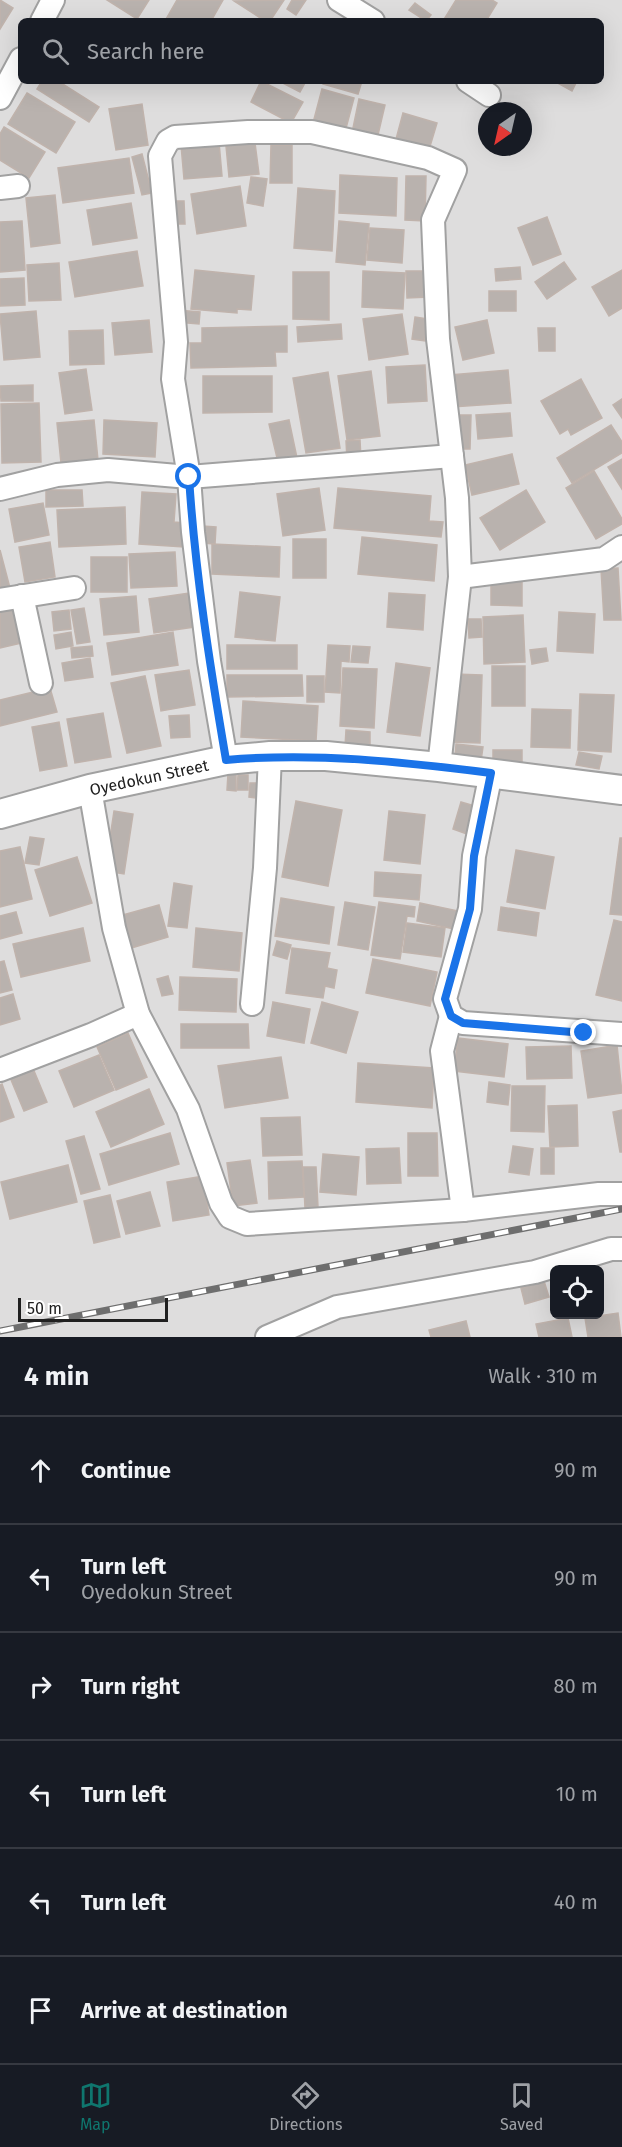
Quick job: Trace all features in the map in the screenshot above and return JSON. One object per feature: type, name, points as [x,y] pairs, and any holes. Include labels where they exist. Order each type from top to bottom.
[{"type":"street","points":[[44,18],[53,0]]},
{"type":"street","points":[[339,0],[368,18]]},
{"type":"street","points":[[0,97],[18,64]]},
{"type":"street","points":[[472,84],[489,95]]},
{"type":"street","points":[[226,760],[209,661],[193,532],[189,477],[173,379],[176,342],[160,156],[168,141],[175,137],[312,132],[428,158],[455,170],[432,220],[438,339],[457,498],[460,577],[439,766]]},
{"type":"street","points":[[0,489],[57,475],[108,470],[189,477],[452,456]]},
{"type":"street","points":[[460,577],[604,560],[622,547]]},
{"type":"street","points":[[41,683],[11,598],[74,588]]},
{"type":"street","points":[[252,1004],[265,868],[270,756]]},
{"type":"street","name":"Oyedokun Street","points":[[0,814],[90,789],[226,760],[270,756],[326,756],[439,766],[622,790]]},
{"type":"street","points":[[463,1210],[442,1052],[451,1016],[445,999],[470,909],[474,856],[491,773]]},
{"type":"street","points":[[90,789],[114,928],[138,1014],[188,1109],[221,1203],[236,1222],[247,1224],[463,1210],[599,1194],[622,1194]]},
{"type":"street","points":[[0,1070],[138,1014]]},
{"type":"street","points":[[451,1016],[463,1023],[622,1034]]},
{"type":"street","points":[[267,1337],[337,1307],[535,1272],[611,1249],[622,1249]]},
{"type":"shaded area","points":[[0,0],[622,0],[622,1337],[0,1337]]},
{"type":"building","points":[[0,0],[13,8],[0,29]]},
{"type":"building","points":[[107,0],[149,0],[135,18]]},
{"type":"building","points":[[177,0],[223,0],[213,18],[167,18]]},
{"type":"building","points":[[284,0],[272,18],[260,18],[234,1]]},
{"type":"building","points":[[292,0],[306,0],[296,15],[287,9]]},
{"type":"building","points":[[456,0],[492,0],[497,3],[488,18],[445,18]]},
{"type":"building","points":[[415,3],[431,15],[428,18],[421,18],[409,10]]},
{"type":"building","points":[[40,84],[63,84],[99,107],[89,122],[37,89]]},
{"type":"building","points":[[260,84],[267,84],[303,102],[291,123],[251,102]]},
{"type":"building","points":[[285,84],[304,84],[300,92]]},
{"type":"building","points":[[323,84],[361,84],[358,94]]},
{"type":"building","points":[[559,84],[576,84],[572,91]]},
{"type":"building","points":[[322,89],[354,98],[345,132],[313,123]]},
{"type":"building","points":[[27,93],[75,122],[56,153],[8,124]]},
{"type":"building","points":[[359,99],[385,105],[377,139],[352,133]]},
{"type":"building","points":[[142,104],[148,145],[116,150],[109,109]]},
{"type":"building","points":[[403,113],[437,123],[428,153],[395,143]]},
{"type":"building","points":[[4,127],[45,152],[29,178],[0,160],[0,134]]},
{"type":"building","points":[[219,142],[222,176],[184,179],[181,145]]},
{"type":"building","points":[[255,143],[259,174],[229,177],[226,146]]},
{"type":"building","points":[[271,145],[292,145],[292,183],[270,183]]},
{"type":"building","points":[[142,154],[152,193],[142,195],[132,157]]},
{"type":"building","points":[[129,158],[134,193],[63,203],[58,168]]},
{"type":"building","points":[[340,175],[397,178],[396,216],[339,213]]},
{"type":"building","points":[[406,176],[426,176],[425,221],[405,220]]},
{"type":"building","points":[[251,177],[267,179],[263,206],[247,203]]},
{"type":"building","points":[[240,186],[246,226],[197,234],[191,194]]},
{"type":"building","points":[[298,188],[335,191],[332,251],[294,248]]},
{"type":"building","points":[[55,195],[60,243],[31,247],[26,198]]},
{"type":"building","points":[[174,201],[184,201],[185,224],[176,224]]},
{"type":"building","points":[[131,203],[137,238],[93,245],[87,210]]},
{"type":"building","points":[[547,217],[561,254],[533,265],[518,228]]},
{"type":"building","points":[[22,221],[25,270],[0,272],[0,222]]},
{"type":"building","points":[[339,221],[369,224],[365,265],[336,262]]},
{"type":"building","points":[[370,228],[404,230],[402,263],[367,260]]},
{"type":"building","points":[[137,251],[143,286],[75,297],[69,262]]},
{"type":"building","points":[[564,262],[576,279],[547,299],[535,282]]},
{"type":"building","points":[[59,263],[61,300],[29,301],[27,265]]},
{"type":"building","points":[[520,267],[521,279],[496,281],[495,269]]},
{"type":"building","points":[[195,270],[254,276],[251,310],[237,309],[237,313],[191,309]]},
{"type":"building","points":[[622,270],[622,308],[609,316],[592,287]]},
{"type":"building","points":[[363,271],[405,273],[403,309],[362,307]]},
{"type":"building","points":[[406,271],[428,271],[429,297],[407,298]]},
{"type":"building","points":[[293,272],[329,272],[329,320],[293,319]]},
{"type":"building","points":[[24,278],[25,305],[0,306],[0,279]]},
{"type":"building","points":[[489,291],[516,291],[516,311],[489,311]]},
{"type":"building","points":[[177,310],[200,312],[199,324],[176,322]]},
{"type":"building","points":[[36,311],[40,357],[4,360],[0,314]]},
{"type":"building","points":[[402,314],[408,354],[369,360],[363,319]]},
{"type":"building","points":[[415,317],[427,319],[425,341],[412,339]]},
{"type":"building","points":[[149,320],[152,352],[115,355],[112,323]]},
{"type":"building","points":[[487,320],[494,353],[463,360],[455,327]]},
{"type":"building","points":[[341,324],[342,339],[298,342],[297,327]]},
{"type":"building","points":[[287,326],[287,352],[275,352],[276,366],[191,368],[190,343],[202,343],[202,328]]},
{"type":"building","points":[[538,328],[555,328],[555,351],[539,351]]},
{"type":"building","points":[[103,330],[104,364],[70,365],[69,331]]},
{"type":"building","points":[[425,365],[427,401],[388,403],[386,367]]},
{"type":"building","points":[[86,369],[92,410],[65,414],[59,373]]},
{"type":"building","points":[[508,370],[511,403],[452,407],[450,375]]},
{"type":"building","points":[[371,371],[380,436],[347,440],[338,376]]},
{"type":"building","points":[[328,372],[340,448],[306,453],[293,378]]},
{"type":"building","points":[[203,376],[272,376],[272,412],[203,413]]},
{"type":"building","points":[[581,379],[602,418],[571,435],[568,429],[560,434],[541,401]]},
{"type":"building","points":[[33,385],[33,401],[1,401],[0,386]]},
{"type":"building","points":[[622,399],[622,418],[613,405]]},
{"type":"building","points":[[39,403],[41,462],[2,463],[1,404]]},
{"type":"building","points":[[510,413],[512,436],[478,439],[476,415]]},
{"type":"building","points":[[455,415],[471,415],[470,449],[454,449]]},
{"type":"building","points":[[94,420],[98,460],[61,463],[57,423]]},
{"type":"building","points":[[104,420],[157,423],[155,457],[103,454]]},
{"type":"building","points":[[289,420],[297,458],[278,462],[269,424]]},
{"type":"building","points":[[611,425],[622,442],[622,453],[572,483],[557,458]]},
{"type":"building","points":[[360,440],[361,459],[347,459],[346,441]]},
{"type":"building","points":[[512,454],[519,484],[472,495],[465,465]]},
{"type":"building","points":[[622,459],[622,489],[608,467]]},
{"type":"building","points":[[594,471],[622,519],[622,524],[596,539],[566,488]]},
{"type":"building","points":[[319,488],[325,530],[283,536],[277,494]]},
{"type":"building","points":[[338,488],[431,496],[429,521],[443,522],[441,537],[334,528]]},
{"type":"building","points":[[46,490],[82,490],[83,506],[46,507]]},
{"type":"building","points":[[526,490],[545,522],[500,550],[480,518]]},
{"type":"building","points":[[142,492],[176,494],[174,522],[185,523],[184,547],[139,544]]},
{"type":"building","points":[[43,503],[49,535],[15,542],[9,509]]},
{"type":"building","points":[[125,507],[126,544],[59,547],[57,510]]},
{"type":"building","points":[[202,526],[216,527],[215,544],[201,543]]},
{"type":"building","points":[[362,537],[437,545],[434,581],[358,574]]},
{"type":"building","points":[[293,539],[326,539],[326,578],[293,578]]},
{"type":"building","points":[[50,542],[55,577],[25,582],[19,547]]},
{"type":"building","points":[[212,544],[280,547],[279,577],[212,574]]},
{"type":"building","points":[[0,550],[10,588],[0,591]]},
{"type":"building","points":[[175,552],[177,586],[131,588],[129,554]]},
{"type":"building","points":[[91,557],[127,557],[127,592],[91,592]]},
{"type":"building","points":[[618,568],[621,620],[604,620],[601,569]]},
{"type":"building","points":[[491,577],[522,577],[522,606],[491,605]]},
{"type":"building","points":[[240,592],[280,597],[275,641],[235,637]]},
{"type":"building","points":[[189,593],[194,627],[154,633],[149,599]]},
{"type":"building","points":[[389,593],[425,595],[423,630],[387,627]]},
{"type":"building","points":[[136,596],[139,632],[104,635],[100,599]]},
{"type":"building","points":[[19,607],[26,642],[0,648],[0,611]]},
{"type":"building","points":[[84,608],[90,642],[77,644],[71,610]]},
{"type":"building","points":[[69,610],[71,629],[54,631],[52,612]]},
{"type":"building","points":[[559,612],[595,614],[593,653],[557,651]]},
{"type":"building","points":[[523,615],[525,662],[484,664],[483,617]]},
{"type":"building","points":[[468,619],[481,619],[482,637],[469,638]]},
{"type":"building","points":[[71,632],[73,646],[56,649],[54,635]]},
{"type":"building","points":[[173,632],[178,665],[112,675],[107,643]]},
{"type":"building","points":[[227,645],[297,645],[297,669],[227,669]]},
{"type":"building","points":[[328,645],[350,646],[349,662],[341,661],[340,693],[325,692]]},
{"type":"building","points":[[92,646],[93,656],[72,658],[71,648]]},
{"type":"building","points":[[353,646],[370,647],[368,663],[351,662]]},
{"type":"building","points":[[546,648],[548,661],[532,664],[530,650]]},
{"type":"building","points":[[90,658],[93,677],[65,681],[62,663]]},
{"type":"building","points":[[396,663],[430,668],[420,736],[387,732]]},
{"type":"building","points":[[492,666],[525,666],[525,706],[492,706]]},
{"type":"building","points":[[343,668],[377,669],[374,728],[340,726]]},
{"type":"building","points":[[189,670],[195,705],[161,711],[155,675]]},
{"type":"building","points":[[454,674],[482,675],[480,743],[451,742]]},
{"type":"building","points":[[227,675],[302,675],[303,696],[227,697]]},
{"type":"building","points":[[145,676],[161,746],[127,753],[111,683]]},
{"type":"building","points":[[307,676],[324,676],[324,702],[307,702]]},
{"type":"building","points":[[50,688],[57,712],[0,726],[0,700]]},
{"type":"building","points":[[580,694],[614,695],[611,752],[578,750]]},
{"type":"building","points":[[243,701],[318,706],[316,741],[241,737]]},
{"type":"building","points":[[532,709],[571,710],[570,748],[531,747]]},
{"type":"building","points":[[103,713],[111,757],[75,763],[67,719]]},
{"type":"building","points":[[189,715],[190,737],[171,738],[169,716]]},
{"type":"building","points":[[59,722],[67,766],[40,771],[32,727]]},
{"type":"building","points":[[346,730],[370,732],[370,748],[345,747]]},
{"type":"building","points":[[456,744],[483,747],[481,761],[455,758]]},
{"type":"building","points":[[493,750],[522,750],[522,763],[493,762]]},
{"type":"building","points":[[579,752],[602,756],[599,769],[576,765]]},
{"type":"building","points":[[228,774],[236,774],[236,791],[227,790]]},
{"type":"building","points":[[238,775],[248,775],[248,790],[237,790]]},
{"type":"building","points":[[250,783],[258,783],[256,798],[249,797]]},
{"type":"building","points":[[296,801],[342,810],[328,886],[282,877]]},
{"type":"building","points":[[461,802],[475,806],[467,834],[453,829]]},
{"type":"building","points":[[114,811],[133,814],[124,874],[105,871]]},
{"type":"building","points":[[389,811],[425,815],[420,864],[384,860]]},
{"type":"building","points":[[30,837],[44,839],[39,865],[25,863]]},
{"type":"building","points":[[620,838],[622,838],[622,915],[610,914]]},
{"type":"building","points":[[20,847],[32,899],[0,907],[0,851]]},
{"type":"building","points":[[516,850],[554,857],[545,909],[507,902]]},
{"type":"building","points":[[77,857],[92,903],[50,916],[35,870]]},
{"type":"building","points":[[375,872],[421,875],[419,900],[374,896]]},
{"type":"building","points":[[174,883],[192,886],[187,928],[168,926]]},
{"type":"building","points":[[281,898],[334,907],[329,944],[275,936]]},
{"type":"building","points":[[345,902],[375,907],[368,950],[338,945]]},
{"type":"building","points":[[379,902],[415,907],[414,917],[407,916],[400,959],[371,955]]},
{"type":"building","points":[[420,903],[463,912],[459,930],[417,921]]},
{"type":"building","points":[[159,905],[168,937],[128,949],[119,916]]},
{"type":"building","points":[[501,907],[539,913],[536,936],[498,930]]},
{"type":"building","points":[[16,912],[22,933],[0,939],[0,916]]},
{"type":"building","points":[[614,920],[622,922],[622,1001],[596,995]]},
{"type":"building","points":[[407,923],[445,928],[441,957],[403,952]]},
{"type":"building","points":[[83,928],[90,961],[21,977],[13,944]]},
{"type":"building","points":[[196,928],[242,933],[239,971],[193,967]]},
{"type":"building","points":[[277,941],[291,945],[287,959],[273,955]]},
{"type":"building","points":[[292,948],[330,953],[327,968],[337,970],[334,988],[325,986],[323,998],[286,993]]},
{"type":"building","points":[[373,959],[437,972],[430,1006],[366,993]]},
{"type":"building","points":[[4,961],[12,990],[0,993],[0,962]]},
{"type":"building","points":[[168,976],[173,994],[162,996],[157,979]]},
{"type":"building","points":[[180,977],[237,979],[236,1012],[179,1010]]},
{"type":"building","points":[[13,994],[20,1019],[0,1025],[0,998]]},
{"type":"building","points":[[273,1002],[310,1009],[304,1043],[267,1036]]},
{"type":"building","points":[[322,1002],[358,1012],[346,1053],[311,1043]]},
{"type":"building","points":[[181,1024],[248,1024],[249,1048],[181,1048]]},
{"type":"building","points":[[128,1033],[147,1077],[116,1090],[97,1047]]},
{"type":"building","points":[[458,1038],[508,1044],[504,1077],[454,1071]]},
{"type":"building","points":[[617,1045],[622,1093],[588,1098],[581,1051]]},
{"type":"building","points":[[571,1046],[572,1078],[527,1079],[526,1047]]},
{"type":"building","points":[[99,1055],[114,1090],[74,1107],[59,1071]]},
{"type":"building","points":[[281,1057],[288,1098],[225,1108],[218,1066]]},
{"type":"building","points":[[358,1063],[434,1068],[432,1108],[356,1102]]},
{"type":"building","points":[[32,1066],[47,1102],[24,1111],[9,1075]]},
{"type":"building","points":[[489,1082],[510,1085],[508,1105],[487,1102]]},
{"type":"building","points":[[2,1084],[14,1117],[0,1122],[0,1085]]},
{"type":"building","points":[[512,1086],[545,1086],[544,1132],[511,1131]]},
{"type":"building","points":[[149,1089],[164,1124],[111,1147],[96,1112]]},
{"type":"building","points":[[577,1105],[578,1146],[550,1147],[548,1106]]},
{"type":"building","points":[[622,1110],[622,1152],[620,1152],[613,1112]]},
{"type":"building","points":[[300,1117],[302,1155],[263,1156],[261,1118]]},
{"type":"building","points":[[170,1133],[179,1164],[109,1185],[100,1154]]},
{"type":"building","points":[[408,1133],[437,1133],[438,1176],[408,1176]]},
{"type":"building","points":[[84,1136],[100,1189],[81,1194],[66,1141]]},
{"type":"building","points":[[513,1146],[533,1149],[529,1175],[509,1172]]},
{"type":"building","points":[[399,1148],[401,1183],[367,1184],[366,1149]]},
{"type":"building","points":[[541,1148],[554,1148],[554,1174],[541,1174]]},
{"type":"building","points":[[323,1154],[359,1157],[356,1195],[320,1192]]},
{"type":"building","points":[[250,1160],[257,1203],[233,1206],[227,1163]]},
{"type":"building","points":[[302,1161],[304,1197],[269,1199],[268,1162]]},
{"type":"building","points":[[68,1165],[77,1202],[10,1219],[1,1182]]},
{"type":"building","points":[[303,1167],[316,1167],[318,1207],[305,1208]]},
{"type":"building","points":[[203,1176],[209,1215],[173,1221],[167,1182]]},
{"type":"building","points":[[150,1192],[160,1226],[126,1234],[117,1201]]},
{"type":"building","points":[[110,1195],[120,1237],[94,1243],[84,1201]]},
{"type":"building","points":[[544,1281],[549,1297],[525,1304],[521,1288]]},
{"type":"building","points":[[618,1313],[621,1337],[588,1337],[585,1319],[604,1319],[604,1315]]},
{"type":"building","points":[[568,1319],[572,1337],[539,1337],[536,1324]]},
{"type":"building","points":[[466,1321],[470,1337],[431,1337],[429,1330]]},
{"type":"railway","points":[[0,1331],[622,1209]]},
{"type":"route","points":[[189,477],[193,532],[209,661],[226,760],[270,756],[326,756],[491,773],[474,856],[470,909],[445,999],[451,1016],[463,1023],[584,1033]]}]
